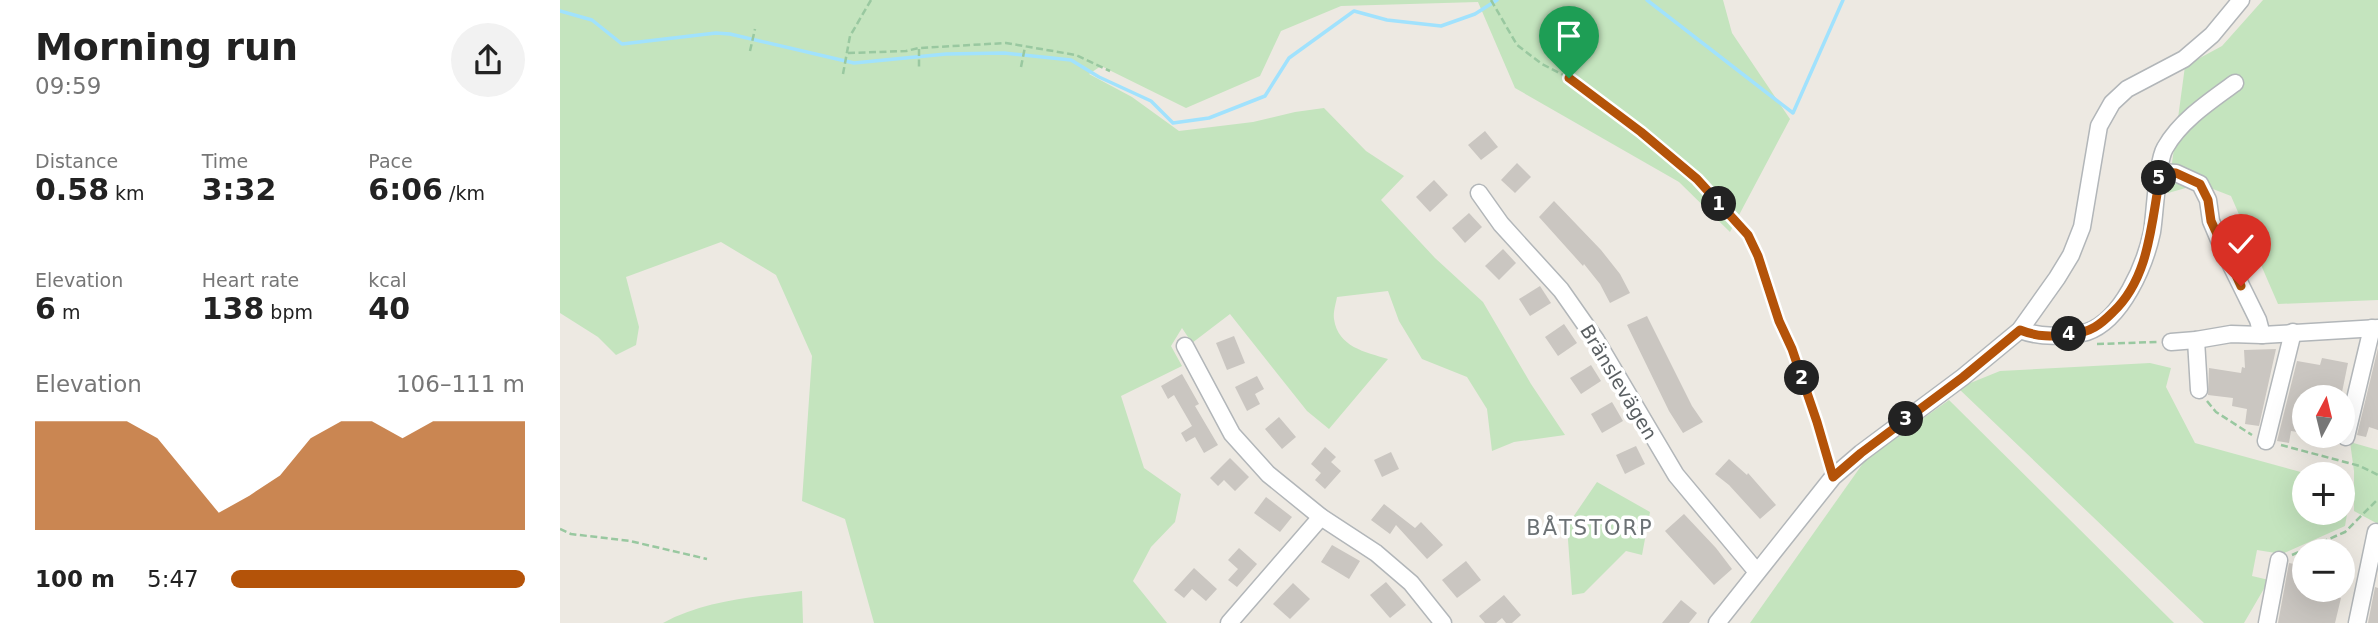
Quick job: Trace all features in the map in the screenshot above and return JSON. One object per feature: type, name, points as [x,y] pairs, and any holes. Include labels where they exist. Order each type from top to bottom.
[{"type":"street","points":[[1717,623],[1833,477],[2020,330],[2064,266],[2082,227],[2099,126],[2112,103],[2127,89],[2184,59],[2212,35],[2241,0]]},
{"type":"street","points":[[2020,330],[2037,337],[2087,332],[2098,326],[2126,299],[2151,234],[2164,150],[2181,127],[2235,83]]},
{"type":"street","points":[[2161,172],[2176,173],[2200,184],[2208,200],[2211,221],[2258,320],[2262,335]]},
{"type":"street","name":"Bränslevägen","points":[[1479,193],[1501,224],[1561,289],[1676,475],[1757,572]]},
{"type":"street","points":[[2171,342],[2231,334],[2262,335],[2375,328],[2356,399]]},
{"type":"street","points":[[2266,441],[2293,332]]},
{"type":"street","points":[[2196,340],[2199,390]]},
{"type":"street","points":[[1185,346],[1232,434],[1268,474],[1321,517],[1376,552],[1411,583],[1441,623]]},
{"type":"street","points":[[1229,623],[1321,517]]},
{"type":"street","points":[[2357,623],[2376,532]]},
{"type":"street","points":[[2267,623],[2279,560]]},
{"type":"path","points":[[843,74],[850,36],[871,0]]},
{"type":"path","points":[[1492,0],[1517,45],[1542,64],[1569,78],[1641,132],[1697,179],[1748,235],[1792,349],[1833,477]]},
{"type":"path","points":[[750,51],[754,29]]},
{"type":"path","points":[[848,53],[1006,43],[1076,55],[1110,71]]},
{"type":"path","points":[[1021,67],[1025,47]]},
{"type":"path","points":[[919,48],[919,71]]},
{"type":"path","points":[[2199,390],[2216,412],[2244,431],[2266,441],[2351,463],[2378,475]]},
{"type":"path","points":[[2279,560],[2345,532],[2378,499]]},
{"type":"path","points":[[560,529],[571,534],[630,541],[707,559]]},
{"type":"green space","points":[[560,0],[1723,0],[1732,33],[1790,119],[1730,232],[1679,182],[1515,88],[1478,2],[1341,6],[1281,31],[1260,76],[1186,108],[1101,66],[1089,74],[1132,97],[1179,131],[1253,122],[1324,108],[1366,151],[1404,176],[1381,200],[1435,258],[1483,302],[1531,384],[1565,435],[1514,442],[1492,451],[1487,409],[1467,377],[1422,359],[1399,321],[1388,291],[1337,297],[1334,319],[1341,336],[1354,347],[1388,359],[1329,429],[1307,411],[1230,314],[1192,343],[1182,328],[1171,346],[1182,366],[1121,396],[1144,468],[1181,494],[1175,522],[1151,547],[1133,581],[1167,623],[874,623],[845,519],[802,501],[812,356],[776,275],[721,242],[626,277],[639,327],[636,345],[616,355],[598,337],[560,313]]},
{"type":"green space","points":[[2263,0],[2378,0],[2378,300],[2278,304],[2231,196],[2200,184],[2168,193],[2185,66],[2222,46]]},
{"type":"green space","points":[[2150,363],[2171,368],[2166,387],[2195,443],[2292,470],[2292,525],[2345,526],[2316,539],[2292,539],[2292,550],[2282,554],[2257,550],[2252,576],[2269,580],[2244,623],[2204,623],[1958,388],[2000,371]]},
{"type":"green space","points":[[1949,400],[2174,623],[1750,623],[1866,459]]},
{"type":"green space","points":[[2356,444],[2378,450],[2378,524],[2355,512],[2355,462],[2353,462],[2351,448],[2356,448]]},
{"type":"green space","points":[[1597,482],[1650,512],[1642,555],[1626,551],[1584,593],[1572,595],[1567,526]]},
{"type":"green space","points":[[802,591],[803,623],[663,623],[713,604]]},
{"type":"building","points":[[1485,131],[1498,147],[1481,160],[1468,145]]},
{"type":"building","points":[[1517,163],[1531,177],[1515,193],[1501,180]]},
{"type":"building","points":[[1434,180],[1448,195],[1430,212],[1416,197]]},
{"type":"building","points":[[1554,201],[1601,250],[1620,274],[1630,293],[1610,303],[1600,284],[1584,264],[1583,266],[1539,217]]},
{"type":"building","points":[[1469,213],[1482,227],[1465,243],[1452,228]]},
{"type":"building","points":[[1503,249],[1516,263],[1499,280],[1485,266]]},
{"type":"building","points":[[1540,286],[1551,303],[1530,316],[1519,299]]},
{"type":"building","points":[[1647,316],[1692,406],[1703,422],[1683,433],[1669,411],[1627,325]]},
{"type":"building","points":[[1564,324],[1577,343],[1558,356],[1545,337]]},
{"type":"building","points":[[1234,336],[1245,363],[1227,370],[1216,343]]},
{"type":"building","points":[[2378,348],[2378,430],[2369,427],[2366,437],[2357,435]]},
{"type":"building","points":[[2276,349],[2259,426],[2245,424],[2247,409],[2232,406],[2233,398],[2208,395],[2209,368],[2241,373],[2242,367],[2245,368],[2244,350]]},
{"type":"building","points":[[2322,358],[2348,363],[2343,385],[2292,385],[2292,431],[2289,443],[2277,441],[2297,361],[2320,365]]},
{"type":"building","points":[[1591,365],[1601,381],[1581,394],[1570,378]]},
{"type":"building","points":[[1182,374],[1199,404],[1195,406],[1218,445],[1204,453],[1195,437],[1186,442],[1181,433],[1192,426],[1174,395],[1168,399],[1161,386]]},
{"type":"building","points":[[1257,376],[1264,389],[1255,394],[1260,404],[1247,411],[1235,387]]},
{"type":"building","points":[[1612,402],[1623,421],[1602,433],[1591,414]]},
{"type":"building","points":[[1279,417],[1296,437],[1282,449],[1265,429]]},
{"type":"building","points":[[1636,446],[1645,464],[1625,474],[1616,455]]},
{"type":"building","points":[[1325,447],[1336,457],[1331,462],[1341,471],[1325,489],[1315,480],[1321,473],[1311,464]]},
{"type":"building","points":[[1391,452],[1399,469],[1382,477],[1374,460]]},
{"type":"building","points":[[1230,458],[1249,477],[1235,491],[1224,480],[1218,486],[1210,478]]},
{"type":"building","points":[[1729,459],[1747,475],[1748,473],[1776,505],[1760,519],[1729,485],[1715,474]]},
{"type":"building","points":[[1266,497],[1292,517],[1280,532],[1254,513]]},
{"type":"building","points":[[1384,504],[1415,528],[1421,522],[1443,545],[1427,559],[1396,525],[1390,534],[1371,520]]},
{"type":"building","points":[[1684,514],[1732,569],[1714,585],[1665,531]]},
{"type":"building","points":[[1332,545],[1360,561],[1349,579],[1321,562]]},
{"type":"building","points":[[1239,548],[1257,564],[1237,587],[1228,580],[1238,569],[1228,560]]},
{"type":"building","points":[[1466,561],[1481,580],[1457,598],[1442,580]]},
{"type":"building","points":[[2289,563],[2292,564],[2292,602],[2340,602],[2335,623],[2278,623]]},
{"type":"building","points":[[1194,568],[1217,589],[1206,601],[1192,589],[1184,598],[1174,590]]},
{"type":"building","points":[[1386,582],[1406,605],[1390,618],[1370,595]]},
{"type":"building","points":[[1293,583],[1310,599],[1290,619],[1273,604]]},
{"type":"building","points":[[2375,587],[2378,588],[2378,623],[2368,623]]},
{"type":"building","points":[[1504,595],[1521,615],[1512,623],[1506,623],[1502,618],[1496,623],[1485,623],[1479,616]]},
{"type":"building","points":[[1681,600],[1697,613],[1689,623],[1662,623]]},
{"type":"waterway","points":[[560,11],[592,20],[622,44],[716,33],[854,63],[946,54],[1004,53],[1071,60],[1099,77],[1151,101],[1173,123],[1209,118],[1265,96],[1289,58],[1354,11],[1387,20],[1441,26],[1475,14],[1497,0]]},
{"type":"waterway","points":[[1647,0],[1793,113],[1843,0]]},
{"type":"district","name":"BÅTSTORP","points":[[1590,528]]},
{"type":"route","points":[[1569,78],[1641,132],[1697,179],[1748,235],[1792,349],[1833,477],[2020,330],[2037,337],[2057,336],[2087,332],[2098,326],[2126,299],[2138,273],[2151,234],[2161,172],[2176,173],[2192,178],[2200,184],[2208,200],[2211,221],[2241,286]]}]
